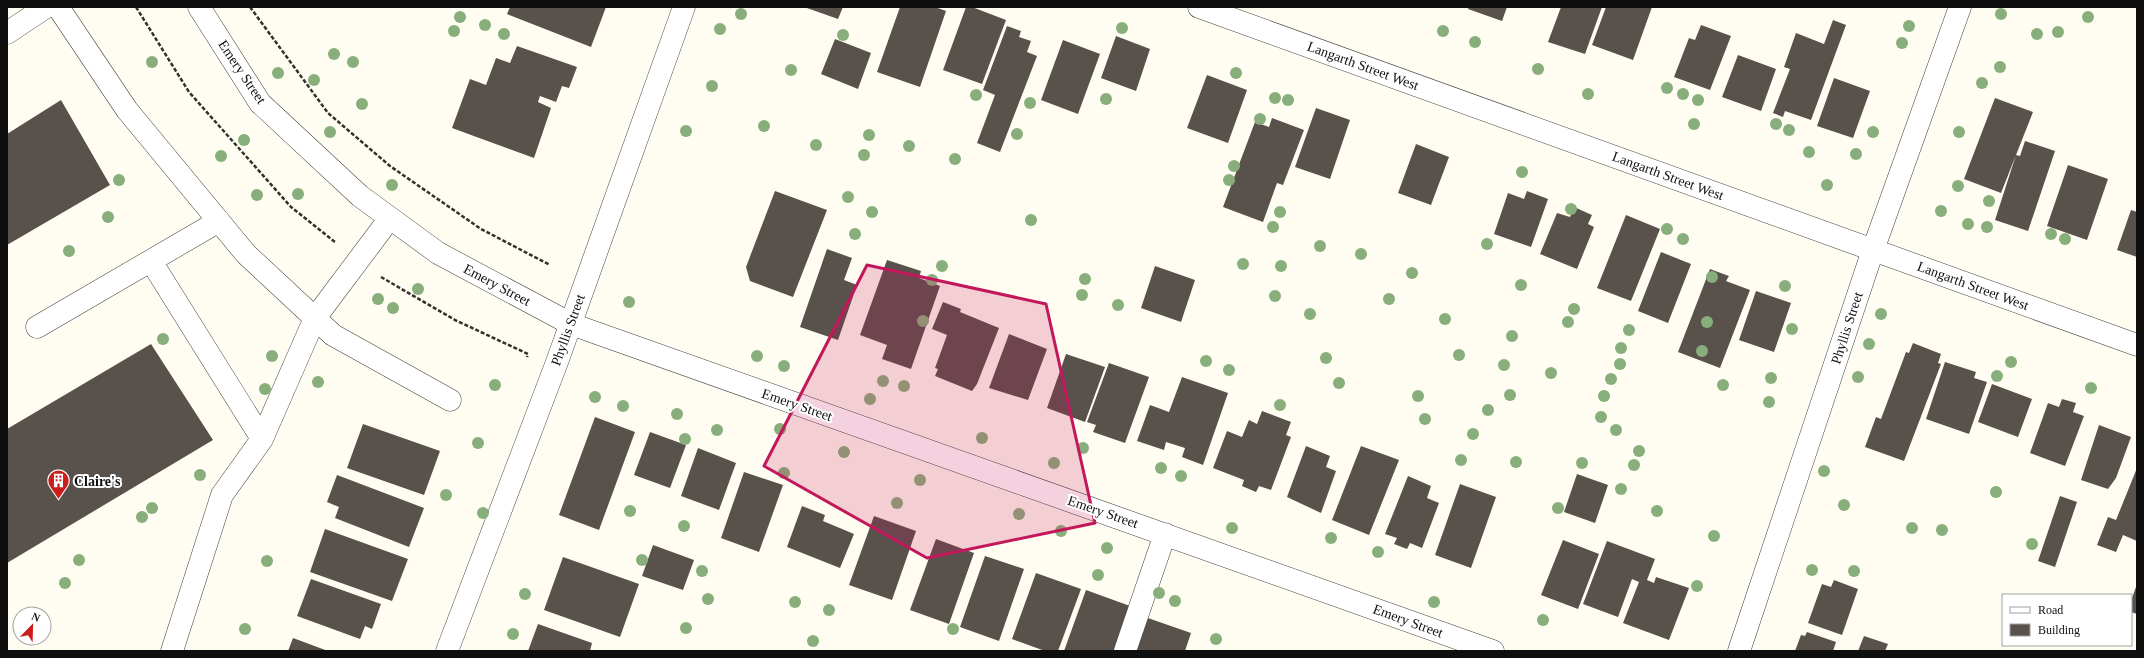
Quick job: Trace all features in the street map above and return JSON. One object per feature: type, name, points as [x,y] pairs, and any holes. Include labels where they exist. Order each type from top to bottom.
[{"type":"street","points":[[7,32],[22,14],[46,7]]},
{"type":"street","points":[[58,7],[127,110],[246,254],[333,335],[450,400]]},
{"type":"street","name":"Emery Street","points":[[199,7],[260,102],[360,196],[438,253],[570,324],[1493,651]]},
{"type":"street","name":"Phyllis Street","points":[[448,651],[570,324],[684,7]]},
{"type":"street","name":"Langarth Street West","points":[[1199,7],[2137,345]]},
{"type":"street","name":"Phyllis Street","points":[[1739,651],[1873,250],[1960,7]]},
{"type":"street","points":[[172,651],[222,496],[262,439],[315,318],[390,218]]},
{"type":"street","points":[[38,327],[219,221]]},
{"type":"street","points":[[151,260],[262,439]]},
{"type":"street","points":[[1126,651],[1165,534]]},
{"type":"path","points":[[136,7],[190,92],[239,150],[291,207],[358,260],[381,276],[455,320],[528,354],[525,362]]},
{"type":"path","points":[[250,7],[328,113],[390,166],[481,229],[550,265]]},
{"type":"highlighted area","points":[[867,265],[1046,304],[1095,523],[927,558],[764,466]]},
{"type":"building","points":[[510,7],[606,7],[591,47],[507,14]]},
{"type":"building","points":[[804,7],[843,7],[838,19]]},
{"type":"building","points":[[900,7],[935,7],[946,11],[920,87],[877,72]]},
{"type":"building","points":[[966,7],[972,7],[1006,20],[982,84],[943,70]]},
{"type":"building","points":[[1469,7],[1507,7],[1502,21],[1468,9]]},
{"type":"building","points":[[1561,7],[1602,7],[1585,54],[1548,42]]},
{"type":"building","points":[[1606,7],[1652,7],[1633,60],[1592,45]]},
{"type":"building","points":[[1833,20],[1846,25],[1811,120],[1785,111],[1783,117],[1773,113],[1790,69],[1784,67],[1796,33],[1824,44]]},
{"type":"building","points":[[1701,25],[1731,36],[1710,90],[1674,77],[1689,38],[1695,40]]},
{"type":"building","points":[[1007,26],[1021,31],[1019,37],[1031,41],[1027,52],[1037,56],[1000,152],[977,143],[995,95],[983,90]]},
{"type":"building","points":[[1116,36],[1150,49],[1136,91],[1101,78]]},
{"type":"building","points":[[835,39],[871,53],[858,89],[821,74]]},
{"type":"building","points":[[1063,40],[1100,54],[1078,114],[1041,100]]},
{"type":"building","points":[[517,46],[577,67],[569,88],[562,86],[556,102],[540,96],[538,102],[551,108],[534,158],[452,128],[470,79],[486,85],[496,58],[510,63]]},
{"type":"building","points":[[1738,55],[1776,69],[1761,111],[1722,97]]},
{"type":"building","points":[[1207,75],[1247,90],[1228,143],[1187,128]]},
{"type":"building","points":[[1834,78],[1870,91],[1853,138],[1817,126]]},
{"type":"building","points":[[1995,98],[2033,112],[2001,193],[1964,179]]},
{"type":"building","points":[[61,100],[110,185],[7,245],[7,134]]},
{"type":"building","points":[[1316,108],[1350,120],[1330,179],[1295,167]]},
{"type":"building","points":[[1272,118],[1304,130],[1283,185],[1277,183],[1263,222],[1223,207],[1255,122],[1269,127]]},
{"type":"building","points":[[2025,141],[2055,151],[2028,231],[1995,220],[2016,155],[2020,156]]},
{"type":"building","points":[[1416,144],[1449,157],[1431,205],[1398,193]]},
{"type":"building","points":[[2068,165],[2108,179],[2087,240],[2047,226]]},
{"type":"building","points":[[775,191],[827,210],[793,297],[750,281],[746,267]]},
{"type":"building","points":[[1527,191],[1548,199],[1531,247],[1494,234],[1508,193],[1524,199]]},
{"type":"building","points":[[1574,207],[1592,215],[1588,224],[1594,227],[1577,269],[1540,254],[1557,213],[1570,217]]},
{"type":"building","points":[[2131,210],[2137,212],[2137,257],[2117,250]]},
{"type":"building","points":[[1626,215],[1660,229],[1631,301],[1597,288]]},
{"type":"building","points":[[827,249],[852,258],[844,280],[857,285],[838,340],[800,327]]},
{"type":"building","points":[[1661,252],[1691,264],[1668,323],[1638,311]]},
{"type":"building","points":[[887,260],[921,271],[919,278],[940,286],[911,369],[882,359],[887,345],[860,335]]},
{"type":"building","points":[[1155,266],[1195,280],[1181,322],[1141,308]]},
{"type":"building","points":[[1710,269],[1729,276],[1726,281],[1750,290],[1720,368],[1678,352]]},
{"type":"building","points":[[1756,291],[1791,303],[1774,352],[1739,340]]},
{"type":"building","points":[[943,302],[961,309],[960,312],[999,328],[977,384],[972,391],[935,376],[938,369],[935,368],[947,335],[932,329]]},
{"type":"building","points":[[1009,334],[1047,349],[1028,400],[989,388]]},
{"type":"building","points":[[1913,343],[1941,354],[1938,363],[1941,364],[1904,461],[1865,447],[1876,417],[1881,419],[1906,352],[1909,353]]},
{"type":"building","name":"Claire's","points":[[151,344],[213,440],[7,563],[7,429]]},
{"type":"building","points":[[1066,354],[1105,367],[1085,422],[1047,408]]},
{"type":"building","points":[[1945,362],[1976,372],[1974,378],[1987,382],[1969,434],[1926,419]]},
{"type":"building","points":[[1109,363],[1149,377],[1125,443],[1093,432],[1096,425],[1087,422]]},
{"type":"building","points":[[1182,377],[1228,393],[1203,465],[1182,457],[1185,448],[1166,442],[1164,450],[1137,441],[1150,405],[1169,412]]},
{"type":"building","points":[[1992,384],[2032,399],[2018,437],[1978,422]]},
{"type":"building","points":[[2062,399],[2076,403],[2073,412],[2084,416],[2065,466],[2030,453],[2048,403],[2059,407]]},
{"type":"building","points":[[1262,411],[1291,422],[1286,435],[1291,437],[1271,490],[1259,486],[1256,492],[1242,486],[1244,480],[1213,468],[1227,431],[1242,437],[1249,420],[1257,424]]},
{"type":"building","points":[[595,417],[635,432],[599,530],[559,515]]},
{"type":"building","points":[[363,424],[440,451],[424,495],[347,468]]},
{"type":"building","points":[[2099,425],[2131,437],[2116,478],[2108,489],[2081,480]]},
{"type":"building","points":[[650,432],[686,445],[670,488],[634,475]]},
{"type":"building","points":[[1306,446],[1330,456],[1326,467],[1336,471],[1321,513],[1287,497]]},
{"type":"building","points":[[1361,446],[1399,460],[1369,535],[1332,520]]},
{"type":"building","points":[[698,448],[736,463],[719,510],[681,496]]},
{"type":"building","points":[[2137,468],[2137,541],[2123,535],[2116,552],[2097,545],[2108,517],[2116,520]]},
{"type":"building","points":[[744,472],[783,485],[759,552],[721,538]]},
{"type":"building","points":[[1577,474],[1608,485],[1595,523],[1564,512]]},
{"type":"building","points":[[337,475],[424,508],[409,547],[335,518],[339,507],[327,502]]},
{"type":"building","points":[[1408,476],[1431,486],[1427,498],[1439,503],[1422,548],[1410,543],[1407,549],[1394,544],[1397,538],[1385,534]]},
{"type":"building","points":[[1460,484],[1496,497],[1471,568],[1435,555]]},
{"type":"building","points":[[2060,496],[2077,502],[2055,567],[2038,561]]},
{"type":"building","points":[[802,506],[825,515],[823,521],[854,534],[840,568],[787,547]]},
{"type":"building","points":[[874,516],[916,531],[892,600],[849,585]]},
{"type":"building","points":[[325,529],[408,559],[392,601],[310,572]]},
{"type":"building","points":[[936,539],[974,553],[949,624],[910,610]]},
{"type":"building","points":[[1563,540],[1599,554],[1578,609],[1541,595]]},
{"type":"building","points":[[1607,541],[1655,559],[1647,580],[1654,583],[1656,577],[1689,588],[1669,640],[1623,623],[1639,582],[1632,579],[1618,617],[1583,604]]},
{"type":"building","points":[[653,545],[694,560],[683,590],[642,576]]},
{"type":"building","points":[[985,556],[1024,569],[999,641],[960,627]]},
{"type":"building","points":[[563,557],[639,584],[620,637],[544,610]]},
{"type":"building","points":[[1036,573],[1081,589],[1058,651],[1045,651],[1012,639]]},
{"type":"building","points":[[311,579],[381,604],[372,629],[365,626],[360,639],[297,616]]},
{"type":"building","points":[[1834,580],[1858,589],[1842,635],[1808,623],[1822,584],[1831,587]]},
{"type":"building","points":[[2137,584],[2137,614],[2132,612],[2132,598]]},
{"type":"building","points":[[1086,590],[1130,606],[1114,651],[1064,651]]},
{"type":"building","points":[[1145,617],[1191,633],[1185,651],[1133,651]]},
{"type":"building","points":[[538,624],[592,643],[590,651],[528,651]]},
{"type":"building","points":[[1807,632],[1836,642],[1833,651],[1795,651],[1801,635],[1805,636]]},
{"type":"building","points":[[1864,636],[1888,644],[1885,651],[1858,651]]},
{"type":"building","points":[[293,638],[328,651],[288,651]]},
{"type":"place","name":"Claire's","points":[[58,500]]}]
